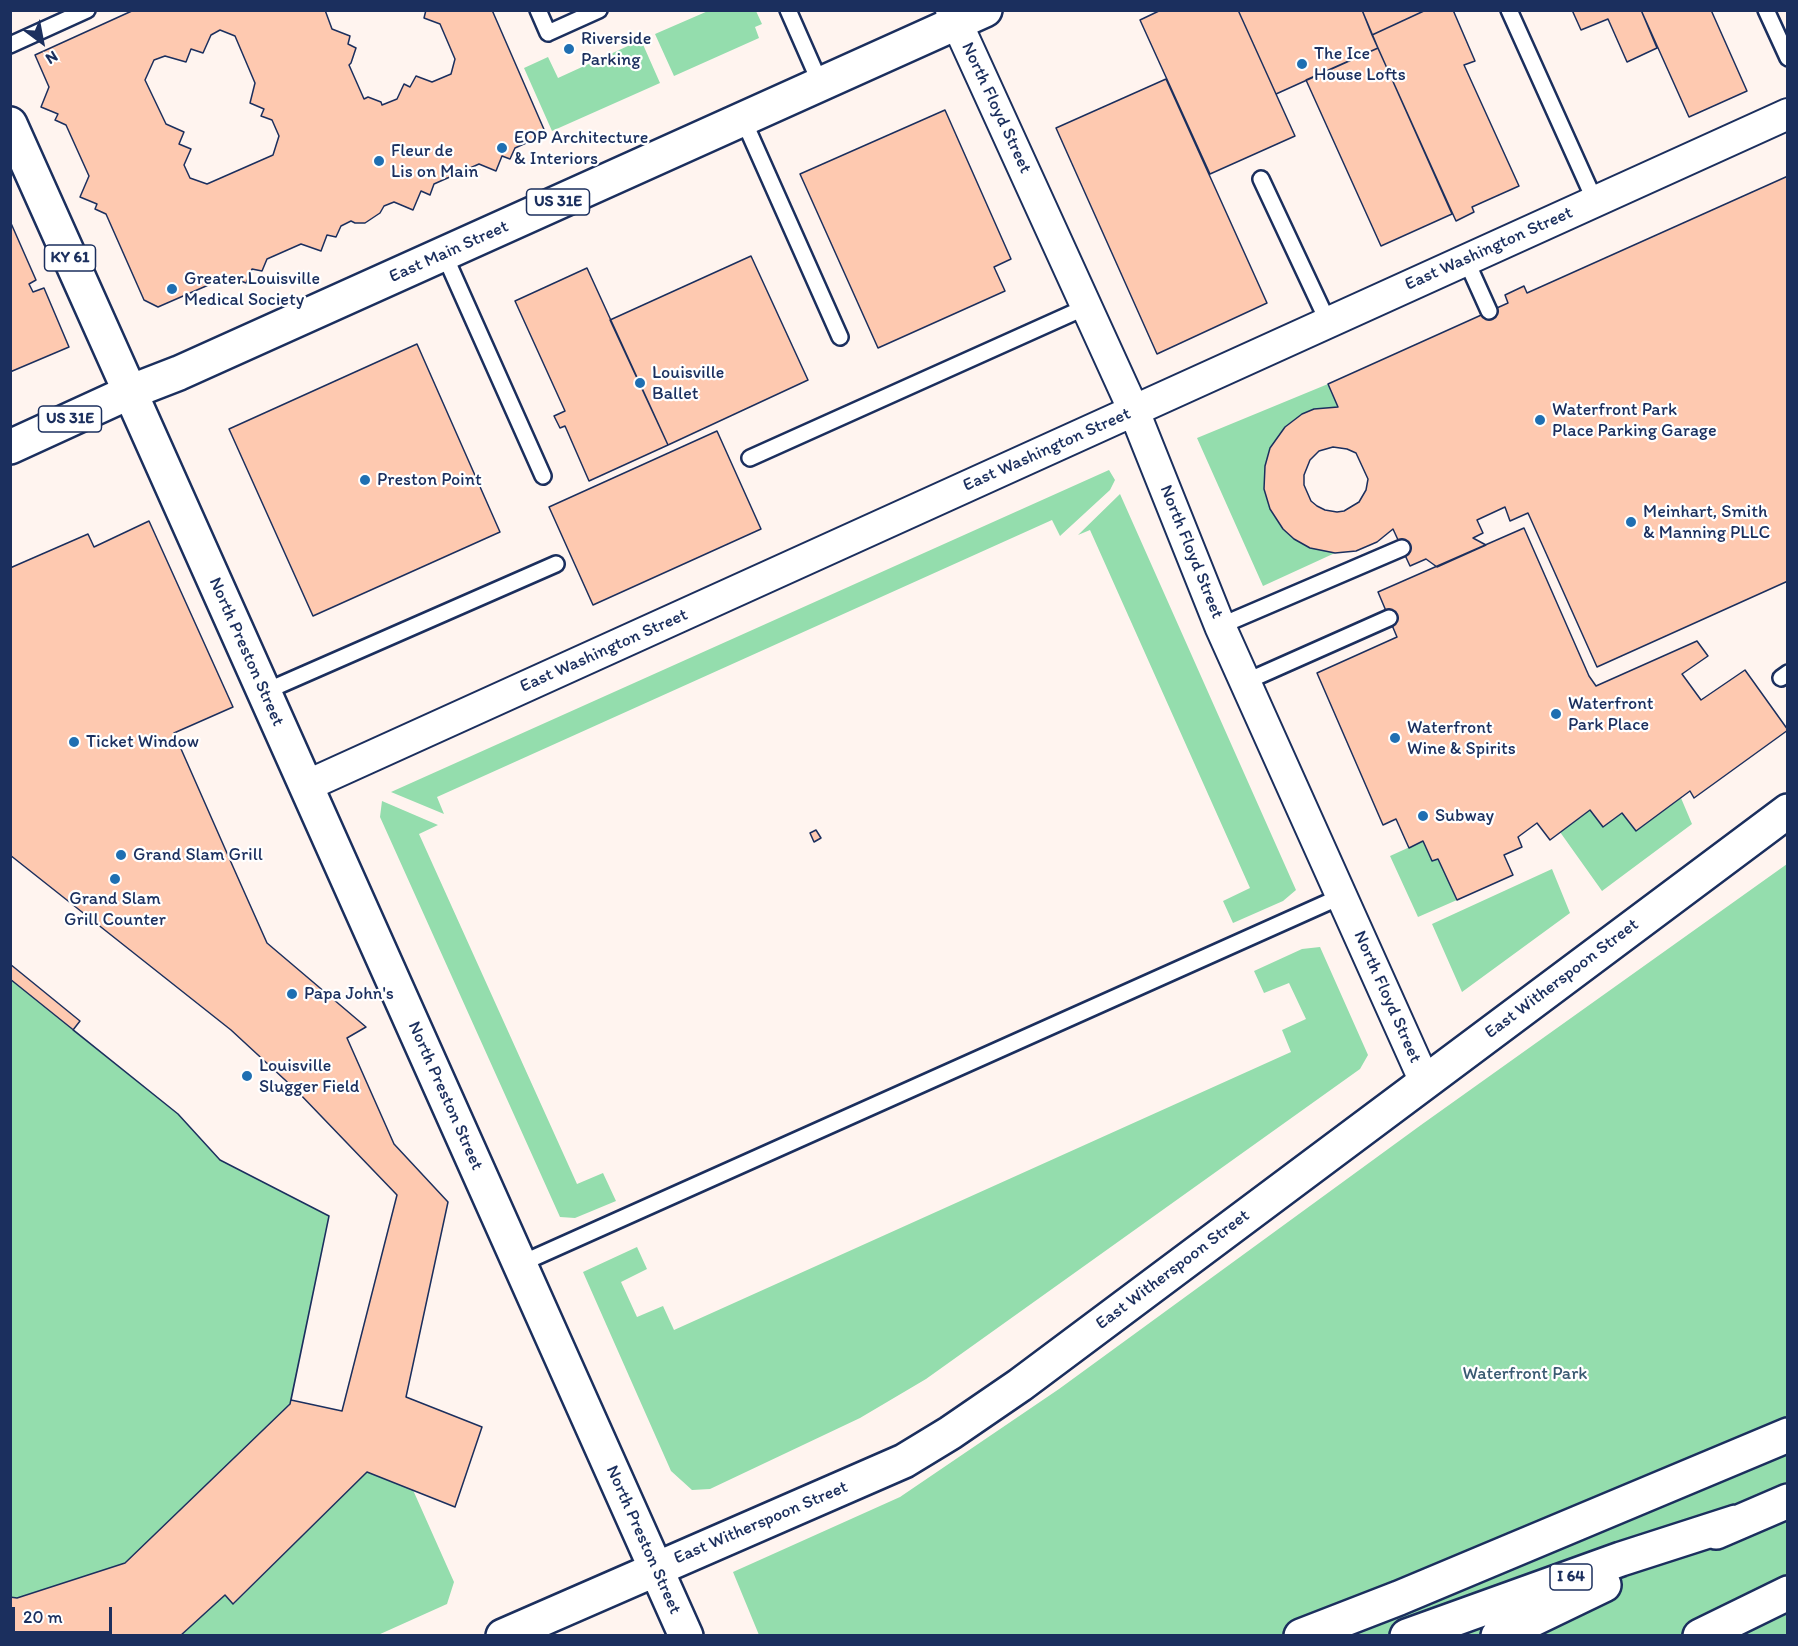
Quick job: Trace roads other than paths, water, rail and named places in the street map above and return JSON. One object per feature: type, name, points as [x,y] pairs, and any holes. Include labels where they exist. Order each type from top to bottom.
[{"type":"main road","name":"East Main Street","points":[[10,447],[821,84],[964,15]]},
{"type":"main road","name":"KY 61","points":[[10,124],[130,392]]},
{"type":"main road","name":"North Preston Street","points":[[130,392],[686,1635]]},
{"type":"main road","name":"East Witherspoon Street","points":[[503,1635],[904,1461],[950,1432],[1020,1385],[1788,811]]},
{"type":"main road","points":[[1301,1635],[1410,1593],[1788,1435]]},
{"type":"main road","name":"I 64","points":[[1407,1635],[1621,1559],[1736,1522],[1788,1501]]},
{"type":"main road","points":[[1498,1635],[1736,1522]]},
{"type":"main road","points":[[1700,1635],[1788,1593]]},
{"type":"street","name":"North Floyd Street","points":[[964,15],[1086,307],[1134,411],[1220,626],[1425,1082]]},
{"type":"street","name":"East Washington Street","points":[[306,786],[1788,114]]},
{"type":"lane","points":[[10,45],[87,10]]},
{"type":"lane","points":[[538,10],[548,33],[599,10]]},
{"type":"lane","points":[[788,10],[821,84]]},
{"type":"lane","points":[[1509,10],[1595,201]]},
{"type":"lane","points":[[1766,10],[1787,54]]},
{"type":"lane","points":[[743,119],[840,337]]},
{"type":"lane","points":[[1261,179],[1328,322]]},
{"type":"lane","points":[[444,254],[543,476]]},
{"type":"lane","points":[[1466,260],[1489,311]]},
{"type":"lane","points":[[750,458],[1086,307]]},
{"type":"lane","points":[[1220,626],[1402,548]]},
{"type":"lane","points":[[264,692],[555,564]]},
{"type":"lane","points":[[1245,682],[1389,618]]},
{"type":"lane","points":[[520,1264],[1342,896]]},
{"type":"place","name":"Riverside Parking","points":[[569,49]]},
{"type":"place","name":"The Ice House Lofts","points":[[1302,64]]},
{"type":"place","name":"EOP Architecture & Interiors","points":[[502,148]]},
{"type":"place","name":"Fleur de Lis on Main","points":[[379,161]]},
{"type":"place","name":"Greater Louisville Medical Society","points":[[172,289]]},
{"type":"place","name":"Louisville Ballet","points":[[640,383]]},
{"type":"place","name":"Waterfront Park Place Parking Garage","points":[[1540,420]]},
{"type":"place","name":"Preston Point","points":[[365,480]]},
{"type":"place","name":"Meinhart, Smith & Manning PLLC","points":[[1631,522]]},
{"type":"place","name":"Waterfront Park Place","points":[[1556,714]]},
{"type":"place","name":"Waterfront Wine & Spirits","points":[[1395,738]]},
{"type":"place","name":"Ticket Window","points":[[74,742]]},
{"type":"place","name":"Subway","points":[[1423,816]]},
{"type":"place","name":"Grand Slam Grill","points":[[121,855]]},
{"type":"place","name":"Grand Slam Grill Counter","points":[[115,879]]},
{"type":"place","name":"Papa John's","points":[[292,994]]},
{"type":"place","name":"Louisville Slugger Field","points":[[247,1076]]},
{"type":"park label","name":"Waterfront Park","points":[[1525,1374]]}]
